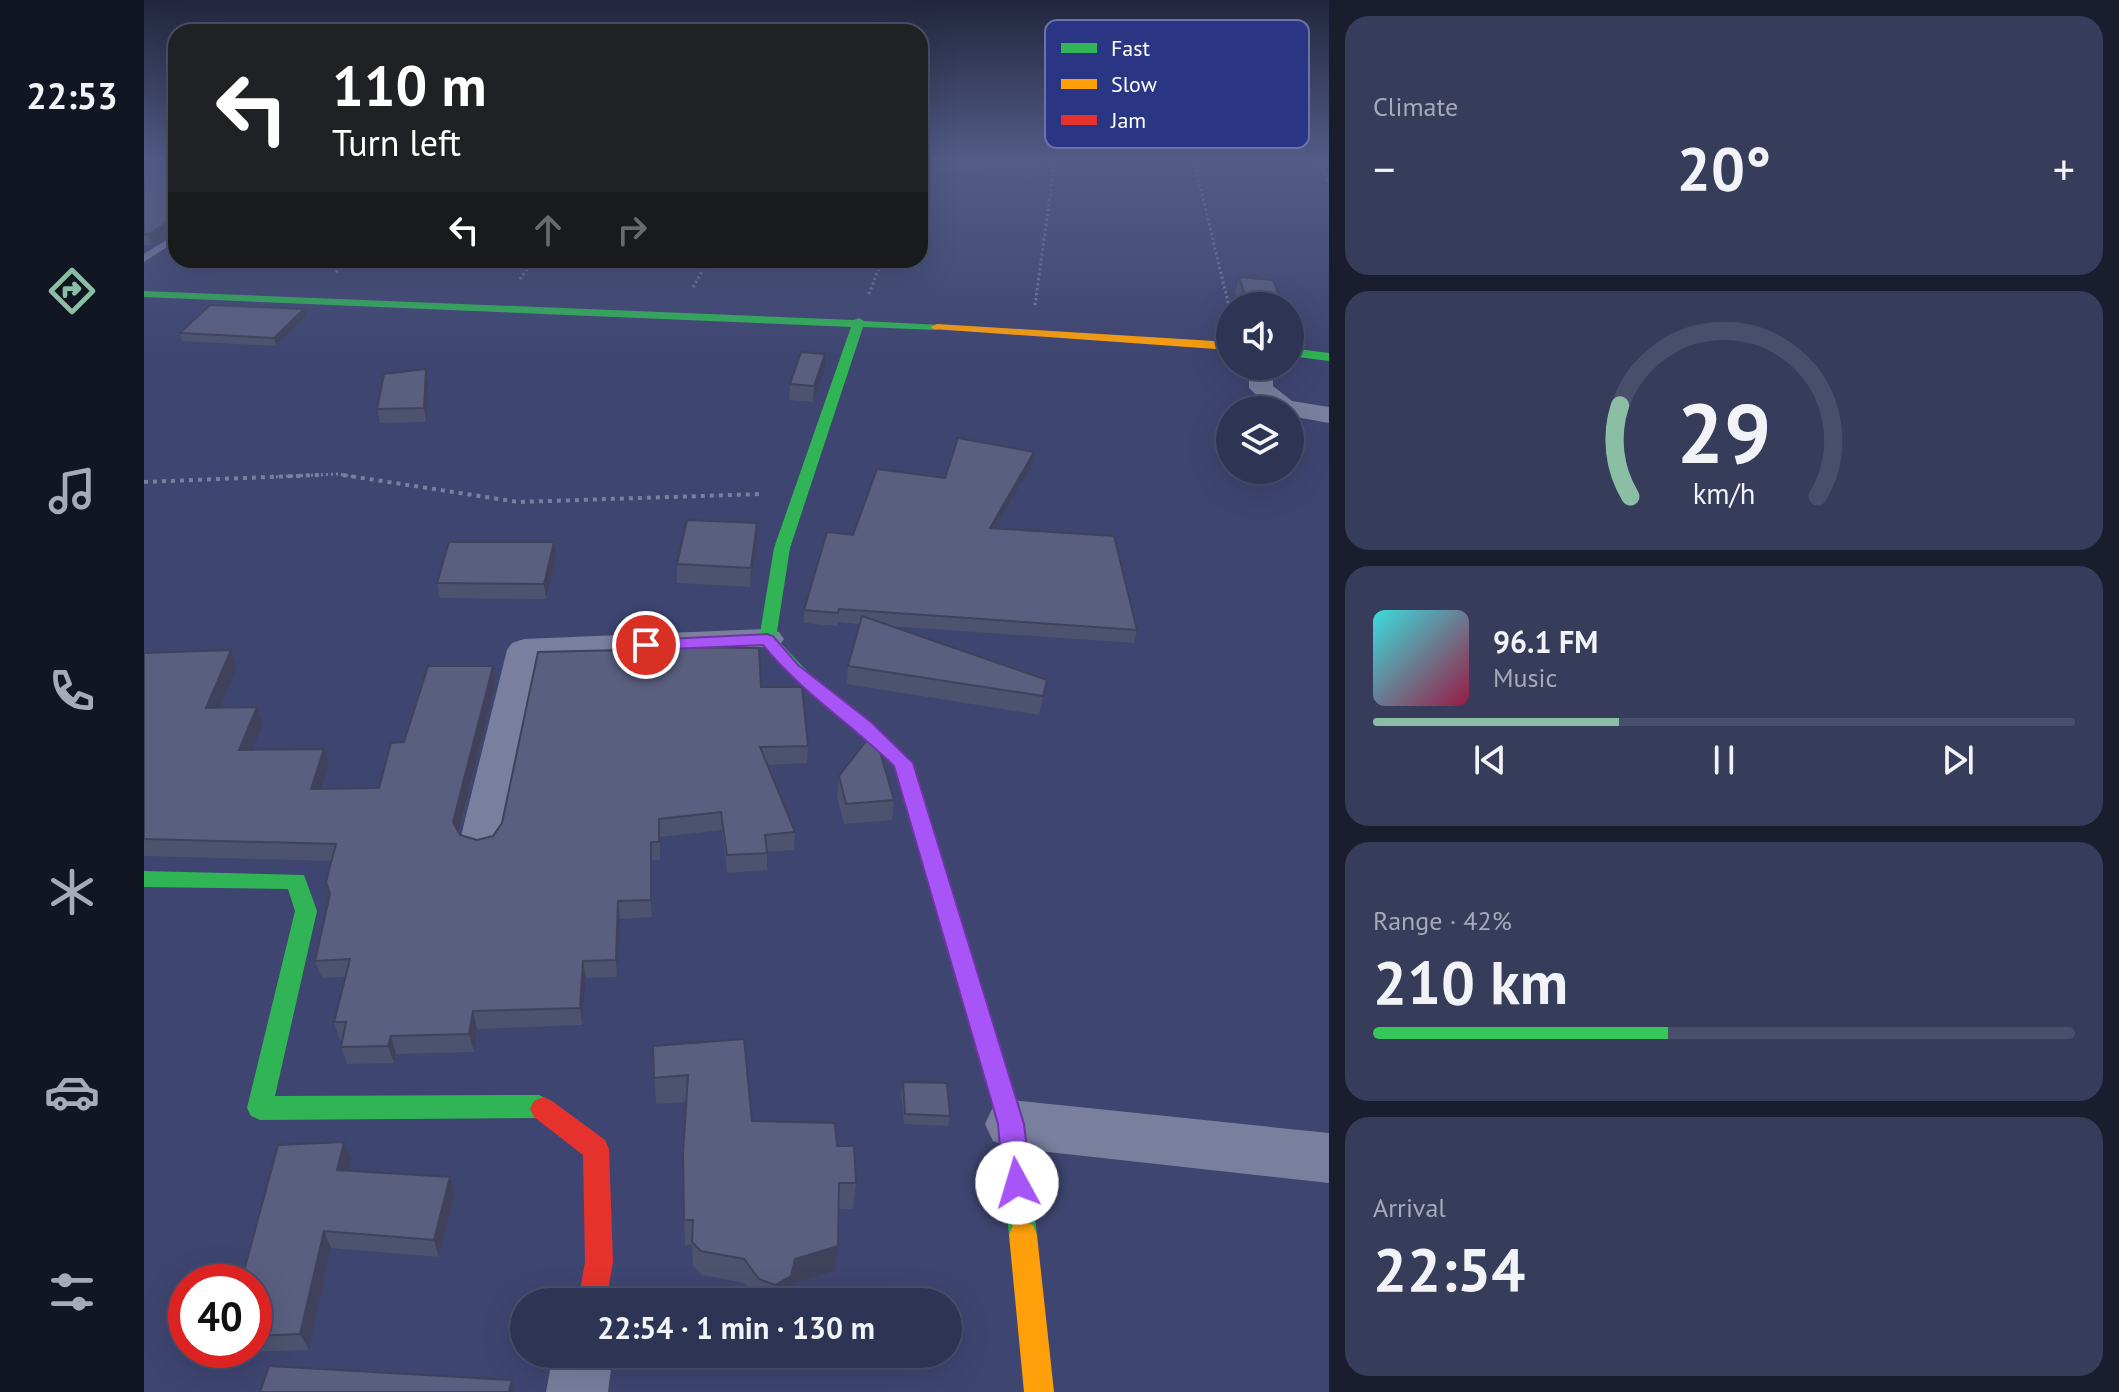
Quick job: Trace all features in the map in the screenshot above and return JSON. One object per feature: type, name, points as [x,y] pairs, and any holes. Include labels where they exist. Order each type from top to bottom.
[{"type":"street","points":[[144,294],[859,321],[1031,330],[1216,345]]},
{"type":"street","points":[[859,321],[782,548],[767,639],[792,669],[864,726],[903,763],[1011,1124],[1039,1392]]},
{"type":"street","points":[[1304,354],[1329,357]]},
{"type":"street","points":[[1261,380],[1261,388],[1284,407],[1329,415]]},
{"type":"street","points":[[481,840],[524,650],[767,639]]},
{"type":"street","points":[[144,879],[296,881],[306,911],[260,1108],[539,1106],[596,1149],[599,1262],[594,1288]]},
{"type":"street","points":[[1011,1124],[1329,1158]]},
{"type":"street","points":[[577,1392],[581,1368]]},
{"type":"lane","points":[[144,259],[168,242]]},
{"type":"path","points":[[1031,330],[1046,225]]},
{"type":"path","points":[[1209,225],[1225,292]]},
{"type":"path","points":[[144,482],[338,474],[518,502],[803,493]]},
{"type":"building","points":[[144,225],[163,225],[149,234],[144,234]]},
{"type":"building","points":[[1239,277],[1273,280],[1278,292],[1244,292]]},
{"type":"building","points":[[210,305],[304,309],[274,338],[180,333]]},
{"type":"building","points":[[801,352],[825,354],[814,386],[790,384]]},
{"type":"building","points":[[426,369],[424,408],[377,409],[384,374]]},
{"type":"building","points":[[958,438],[1034,452],[990,528],[1114,536],[1137,630],[839,609],[838,613],[804,610],[827,532],[853,535],[877,469],[945,478]]},
{"type":"building","points":[[687,520],[757,523],[751,568],[677,564]]},
{"type":"building","points":[[449,542],[554,542],[544,584],[437,583]]},
{"type":"building","points":[[862,616],[1047,680],[1043,696],[848,666]]},
{"type":"building","points":[[667,647],[759,648],[761,687],[802,687],[808,746],[760,747],[795,832],[765,835],[767,853],[727,855],[721,812],[659,819],[659,842],[651,842],[651,900],[618,901],[616,960],[583,961],[580,1008],[473,1011],[469,1034],[391,1036],[388,1046],[341,1047],[346,1022],[334,1022],[350,959],[315,961],[330,894],[326,882],[336,844],[144,839],[144,653],[231,650],[206,708],[257,707],[239,750],[324,749],[311,789],[379,788],[391,743],[404,742],[428,666],[493,666],[453,822],[460,835],[477,840],[493,836],[502,823],[538,652]]},
{"type":"building","points":[[867,740],[880,752],[894,800],[846,804],[839,776]]},
{"type":"building","points":[[744,1039],[752,1121],[835,1123],[837,1146],[854,1146],[856,1183],[839,1183],[838,1246],[795,1259],[791,1276],[775,1285],[759,1279],[744,1259],[701,1251],[692,1242],[693,1220],[684,1220],[683,1153],[688,1075],[654,1078],[653,1046]]},
{"type":"building","points":[[903,1082],[947,1083],[950,1116],[905,1114]]},
{"type":"building","points":[[344,1142],[337,1170],[450,1177],[434,1240],[324,1231],[300,1334],[272,1335],[272,1264],[246,1264],[278,1145]]},
{"type":"building","points":[[272,1366],[512,1380],[509,1392],[260,1392],[268,1368]]},
{"type":"traffic: fast","points":[[144,294],[937,327]]},
{"type":"traffic: fast","points":[[859,321],[782,548],[767,639],[799,673],[903,763],[1011,1124],[1023,1235]]},
{"type":"traffic: fast","points":[[1304,354],[1329,357]]},
{"type":"traffic: fast","points":[[144,879],[296,881],[306,911],[260,1108],[539,1106],[543,1109]]},
{"type":"traffic: slow","points":[[937,327],[1216,345]]},
{"type":"traffic: slow","points":[[1023,1235],[1039,1392]]},
{"type":"traffic: jam","points":[[543,1109],[596,1149],[599,1262],[594,1288]]},
{"type":"route","points":[[646,645],[767,639],[792,669],[864,726],[903,763],[1011,1124],[1017,1183]]}]
